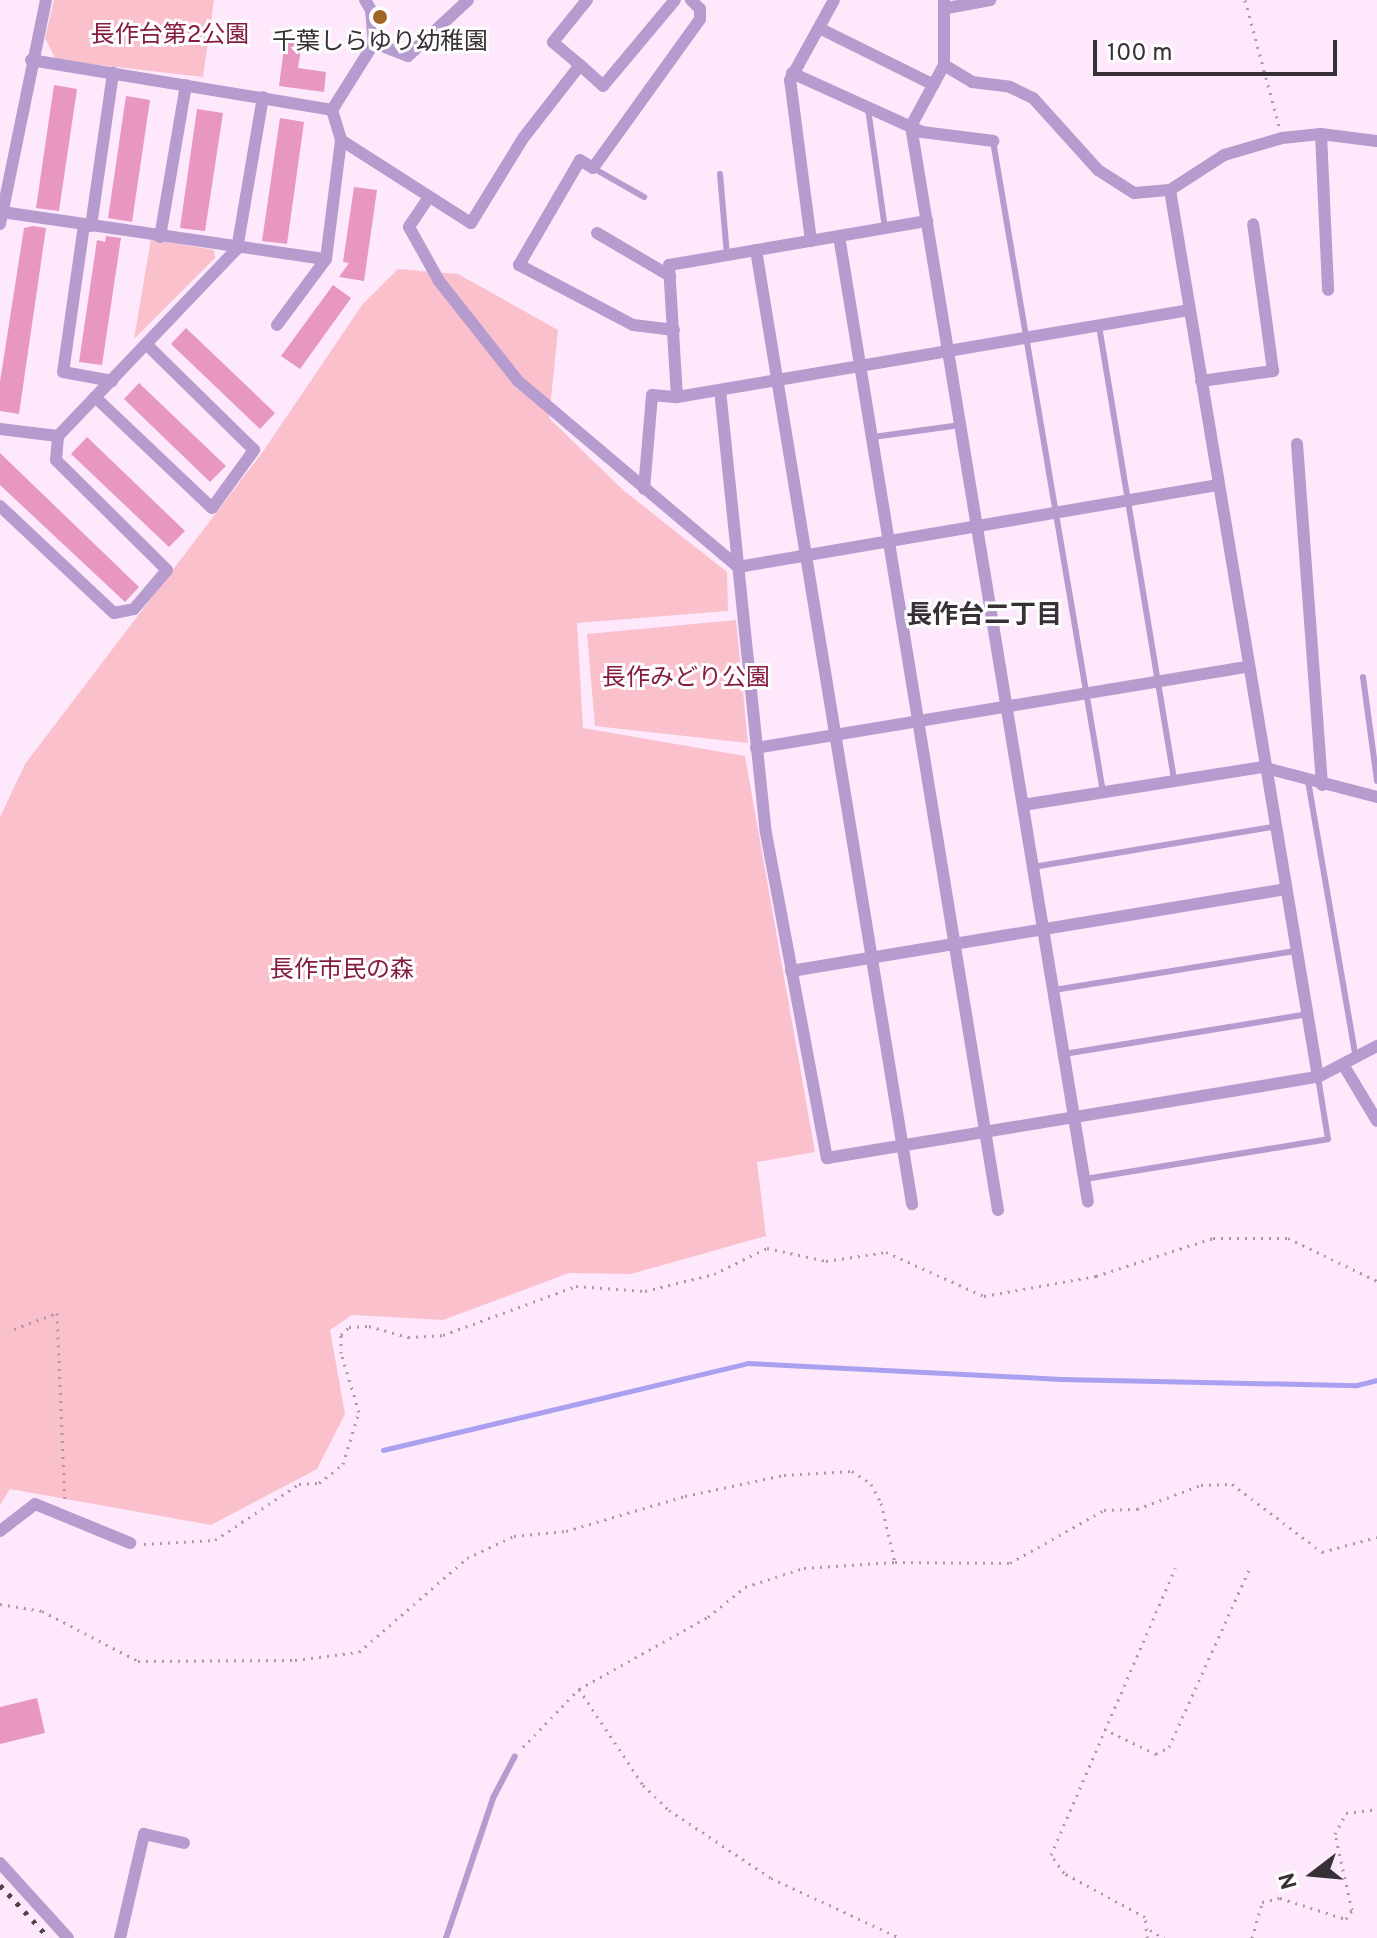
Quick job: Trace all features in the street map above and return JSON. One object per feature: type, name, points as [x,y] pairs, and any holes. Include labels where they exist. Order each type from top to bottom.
[{"type":"street","points":[[46,0],[31,60],[1,218],[88,225],[237,249],[326,259]]},
{"type":"street","points":[[277,325],[326,259],[341,140],[332,110],[374,43],[371,10],[365,0]]},
{"type":"street","points":[[374,43],[408,56],[468,0]]},
{"type":"street","points":[[587,0],[553,42],[603,86],[675,0]]},
{"type":"street","points":[[674,330],[633,325],[519,265],[580,160],[593,168],[700,19],[700,9],[690,0]]},
{"type":"street","points":[[811,241],[792,73],[834,0]]},
{"type":"street","points":[[990,0],[945,4],[944,65],[911,126],[1088,1202]]},
{"type":"street","points":[[819,28],[934,85]]},
{"type":"street","points":[[31,60],[332,110]]},
{"type":"street","points":[[341,140],[471,223],[524,137],[580,65]]},
{"type":"street","points":[[944,65],[972,82],[1010,87],[1033,98],[1098,170],[1134,193],[1170,190],[1224,155],[1282,138],[1321,134],[1377,141]]},
{"type":"street","points":[[112,381],[63,372],[113,73]]},
{"type":"street","points":[[792,73],[911,126],[993,141]]},
{"type":"street","points":[[160,237],[186,85]]},
{"type":"street","points":[[0,506],[114,613],[134,609],[167,570],[56,460],[58,436],[237,249],[263,97]]},
{"type":"street","points":[[1321,134],[1328,290]]},
{"type":"street","points":[[1170,190],[1262,767],[1318,1077]]},
{"type":"street","points":[[429,197],[409,227],[439,281],[518,381],[738,567],[1217,485]]},
{"type":"street","points":[[677,397],[669,265],[927,221]]},
{"type":"street","points":[[1201,381],[1273,371],[1253,224]]},
{"type":"street","points":[[597,233],[670,276]]},
{"type":"street","points":[[839,236],[998,1210]]},
{"type":"street","points":[[756,250],[912,1204]]},
{"type":"street","points":[[644,489],[652,395],[677,397],[1189,310]]},
{"type":"street","points":[[95,397],[212,508],[254,450],[146,344]]},
{"type":"street","points":[[720,390],[766,833],[827,1158],[1318,1077],[1377,1046]]},
{"type":"street","points":[[0,429],[58,436]]},
{"type":"street","points":[[1297,444],[1322,785]]},
{"type":"street","points":[[756,748],[1246,667]]},
{"type":"street","points":[[1023,805],[1262,767],[1377,797]]},
{"type":"street","points":[[791,971],[1284,889]]},
{"type":"street","points":[[1344,1066],[1377,1121]]},
{"type":"street","points":[[0,1531],[35,1504],[130,1543]]},
{"type":"street","points":[[120,1938],[144,1834],[184,1843]]},
{"type":"street","points":[[0,1863],[68,1938]]},
{"type":"lane","points":[[868,106],[885,228]]},
{"type":"lane","points":[[993,141],[1103,792]]},
{"type":"lane","points":[[593,168],[644,197]]},
{"type":"lane","points":[[720,174],[727,255]]},
{"type":"lane","points":[[1098,324],[1174,781]]},
{"type":"lane","points":[[872,438],[960,425]]},
{"type":"lane","points":[[1363,677],[1377,781]]},
{"type":"lane","points":[[1308,781],[1356,1058]]},
{"type":"lane","points":[[1033,867],[1273,827]]},
{"type":"lane","points":[[1053,990],[1295,951]]},
{"type":"lane","points":[[1064,1054],[1307,1014]]},
{"type":"lane","points":[[1085,1179],[1328,1139],[1318,1077]]},
{"type":"lane","points":[[446,1938],[493,1798],[515,1756]]},
{"type":"path","points":[[1245,0],[1282,138]]},
{"type":"path","points":[[130,1543],[215,1540],[299,1484],[319,1483],[343,1464],[359,1412],[341,1353],[341,1335],[349,1327],[369,1326],[408,1337],[443,1335],[576,1286],[645,1291],[714,1274],[767,1248],[826,1261],[886,1252],[984,1296],[1096,1276],[1213,1238],[1288,1238],[1377,1281]]},
{"type":"path","points":[[14,1329],[57,1313],[66,1517]]},
{"type":"path","points":[[0,1604],[42,1611],[138,1661],[295,1660],[359,1652],[467,1558],[514,1536],[566,1531],[685,1496],[784,1475],[852,1471],[871,1484],[881,1503],[895,1562]]},
{"type":"path","points":[[515,1756],[563,1700],[579,1689],[708,1617],[745,1587],[804,1568],[895,1562],[1010,1563],[1104,1510],[1137,1509],[1201,1485],[1232,1484],[1322,1552],[1377,1537]]},
{"type":"path","points":[[1104,1729],[1156,1754],[1169,1747],[1251,1565]]},
{"type":"path","points":[[1147,1938],[1145,1917],[1064,1873],[1051,1855],[1175,1568]]},
{"type":"path","points":[[579,1689],[643,1785],[669,1810],[771,1878],[900,1938]]},
{"type":"path","points":[[1252,1938],[1262,1902],[1280,1898],[1346,1919],[1352,1910],[1335,1834],[1346,1813],[1377,1809]]},
{"type":"path","points":[[1148,1929],[1164,1938]]},
{"type":"green space","name":"長作台第2公園","points":[[54,0],[214,0],[203,77],[56,60],[45,38]]},
{"type":"green space","points":[[151,239],[214,250],[215,258],[134,339]]},
{"type":"green space","name":"長作市民の森","points":[[398,269],[458,274],[558,330],[549,418],[623,490],[727,572],[728,611],[577,623],[583,728],[745,756],[815,1152],[757,1162],[766,1236],[631,1274],[569,1273],[443,1320],[352,1315],[330,1330],[345,1414],[317,1469],[211,1525],[10,1489],[0,1505],[0,817],[25,764],[264,450],[362,305]]},
{"type":"green space","name":"長作みどり公園","points":[[736,620],[748,743],[595,726],[587,634]]},
{"type":"building","points":[[285,40],[302,42],[298,68],[326,72],[324,92],[279,86]]},
{"type":"building","points":[[54,85],[77,89],[59,211],[36,208]]},
{"type":"building","points":[[126,96],[150,100],[132,222],[108,218]]},
{"type":"building","points":[[197,109],[223,113],[205,231],[180,228]]},
{"type":"building","points":[[280,118],[304,122],[287,244],[262,241]]},
{"type":"building","points":[[354,187],[377,190],[364,281],[339,277],[349,263],[343,262]]},
{"type":"building","points":[[24,228],[46,228],[19,414],[0,411],[0,382]]},
{"type":"building","points":[[106,236],[121,238],[102,365],[79,362],[97,240],[105,242]]},
{"type":"building","points":[[333,285],[351,298],[300,369],[281,356]]},
{"type":"building","points":[[186,328],[275,413],[260,429],[171,344]]},
{"type":"building","points":[[139,383],[226,466],[210,482],[124,399]]},
{"type":"building","points":[[87,437],[185,531],[169,547],[71,454]]},
{"type":"building","points":[[0,453],[139,587],[125,602],[0,485]]},
{"type":"building","points":[[37,1698],[45,1733],[0,1744],[0,1707]]},
{"type":"waterway","points":[[383,1450],[747,1363],[1061,1379],[1357,1385],[1377,1380]]},
{"type":"railway","points":[[0,1885],[49,1938]]},
{"type":"place","name":"千葉しらゆり幼稚園","points":[[380,17]]},
{"type":"district","name":"長作台二丁目","points":[[984,617]]}]
